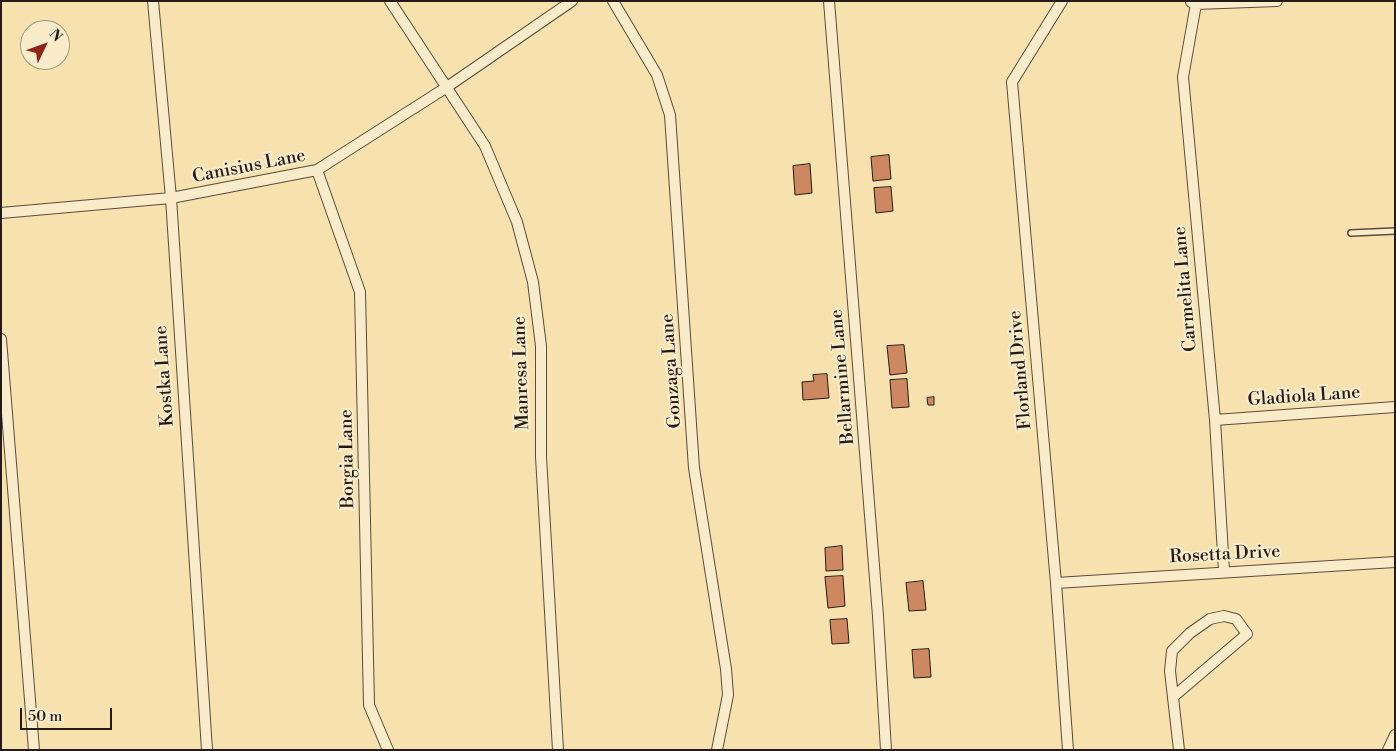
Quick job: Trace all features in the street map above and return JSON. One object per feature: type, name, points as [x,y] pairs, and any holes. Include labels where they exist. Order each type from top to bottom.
[{"type":"street","name":"Kostka Lane","points":[[153,1],[170,198],[207,750]]},
{"type":"street","name":"Manresa Lane","points":[[390,1],[485,146],[517,222],[533,282],[541,346],[541,467],[558,750]]},
{"type":"street","name":"Canisius Lane","points":[[1,213],[170,198],[317,170],[447,87],[572,1]]},
{"type":"street","name":"Gonzaga Lane","points":[[613,1],[657,75],[670,115],[694,468],[726,669],[728,696],[717,750]]},
{"type":"street","name":"Bellarmine Lane","points":[[829,1],[878,616],[886,750]]},
{"type":"street","name":"Florland Drive","points":[[1062,1],[1012,82],[1056,583],[1068,750]]},
{"type":"street","points":[[1193,3],[1277,1]]},
{"type":"street","name":"Carmelita Lane","points":[[1193,3],[1183,77],[1215,420],[1224,571]]},
{"type":"street","name":"Borgia Lane","points":[[317,170],[360,292],[369,705],[388,750]]},
{"type":"street","points":[[1,339],[34,750]]},
{"type":"street","name":"Gladiola Lane","points":[[1215,420],[1395,407]]},
{"type":"street","name":"Rosetta Drive","points":[[1056,583],[1224,571],[1395,562]]},
{"type":"street","points":[[1173,697],[1247,634],[1236,619],[1224,616],[1210,618],[1190,633],[1172,651],[1170,671],[1179,750]]},
{"type":"street","points":[[1388,750],[1395,735]]},
{"type":"lane","points":[[1351,233],[1395,231]]},
{"type":"building","points":[[889,155],[891,179],[873,181],[871,157]]},
{"type":"building","points":[[810,164],[812,193],[795,195],[793,166]]},
{"type":"building","points":[[891,187],[893,211],[876,213],[874,188]]},
{"type":"building","points":[[904,345],[907,373],[890,375],[887,346]]},
{"type":"building","points":[[827,374],[829,398],[803,400],[802,382],[814,381],[813,375]]},
{"type":"building","points":[[907,379],[909,407],[892,408],[890,380]]},
{"type":"building","points":[[934,397],[934,405],[928,405],[927,398]]},
{"type":"building","points":[[842,546],[843,570],[826,571],[825,548]]},
{"type":"building","points":[[843,576],[845,606],[828,608],[825,577]]},
{"type":"building","points":[[923,581],[926,610],[909,611],[906,583]]},
{"type":"building","points":[[847,619],[849,643],[832,644],[830,620]]},
{"type":"building","points":[[929,649],[931,677],[914,678],[912,650]]}]
